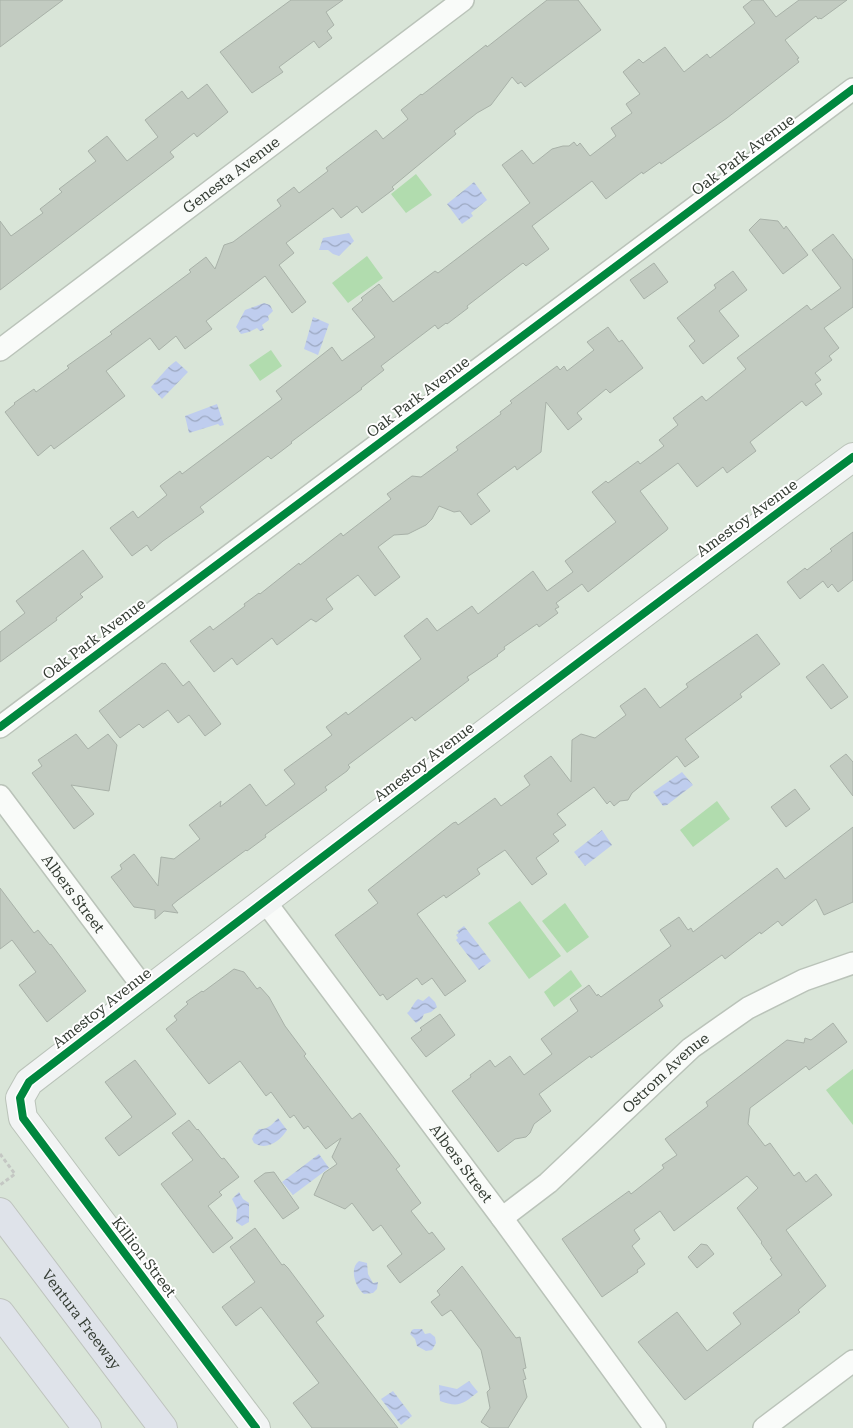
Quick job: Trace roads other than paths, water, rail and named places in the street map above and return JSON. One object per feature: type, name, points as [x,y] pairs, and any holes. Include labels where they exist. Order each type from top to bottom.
[{"type":"highway","name":"Ventura Freeway","points":[[0,1212],[163,1428]]},
{"type":"highway","points":[[0,1313],[87,1428]]},
{"type":"street","name":"Genesta Avenue","points":[[0,350],[463,0]]},
{"type":"street","name":"Oak Park Avenue","points":[[0,727],[853,89]]},
{"type":"street","name":"Amestoy Avenue","points":[[20,1098],[29,1082],[264,900],[648,608],[853,457]]},
{"type":"street","name":"Albers Street","points":[[0,796],[146,992]]},
{"type":"street","name":"Albers Street","points":[[264,900],[502,1218],[655,1428]]},
{"type":"street","name":"Ostrom Avenue","points":[[502,1218],[548,1183],[690,1048],[748,1008],[804,980],[853,962]]},
{"type":"street","name":"Killion Street","points":[[20,1098],[23,1118],[256,1428]]},
{"type":"street","points":[[764,1428],[853,1360]]},
{"type":"water","points":[[474,182],[487,200],[471,213],[473,216],[462,224],[447,204]]},
{"type":"water","points":[[349,233],[354,241],[339,256],[328,250],[319,250],[323,238]]},
{"type":"water","points":[[264,303],[270,305],[273,311],[268,316],[269,320],[262,325],[264,330],[260,331],[257,328],[241,334],[236,327],[245,310]]},
{"type":"water","points":[[313,317],[329,324],[318,355],[304,349]]},
{"type":"water","points":[[176,361],[188,372],[162,399],[151,387],[166,369]]},
{"type":"water","points":[[217,404],[224,425],[220,426],[218,424],[189,433],[185,416]]},
{"type":"water","points":[[682,772],[693,785],[663,806],[653,792]]},
{"type":"water","points":[[602,830],[612,845],[585,866],[574,852]]},
{"type":"water","points":[[464,926],[491,961],[479,970],[456,940],[458,938],[456,935],[459,933],[457,931]]},
{"type":"water","points":[[429,996],[437,1007],[431,1012],[424,1014],[422,1019],[416,1023],[407,1013],[418,999],[423,1001]]},
{"type":"water","points":[[278,1118],[287,1130],[281,1138],[273,1144],[264,1146],[254,1143],[252,1139],[259,1129],[267,1128]]},
{"type":"water","points":[[319,1154],[329,1168],[293,1195],[282,1182]]},
{"type":"water","points":[[239,1192],[243,1199],[249,1203],[249,1222],[242,1226],[236,1222],[237,1209],[232,1199]]},
{"type":"water","points":[[359,1261],[367,1263],[368,1274],[373,1283],[378,1282],[377,1289],[373,1293],[364,1294],[354,1278],[354,1268]]},
{"type":"water","points":[[414,1329],[422,1329],[425,1334],[430,1333],[435,1337],[436,1343],[432,1350],[426,1351],[417,1346],[415,1339],[410,1334]]},
{"type":"water","points":[[469,1381],[478,1392],[468,1399],[460,1404],[440,1401],[439,1385],[457,1389]]},
{"type":"water","points":[[393,1391],[412,1416],[401,1425],[381,1399]]}]
